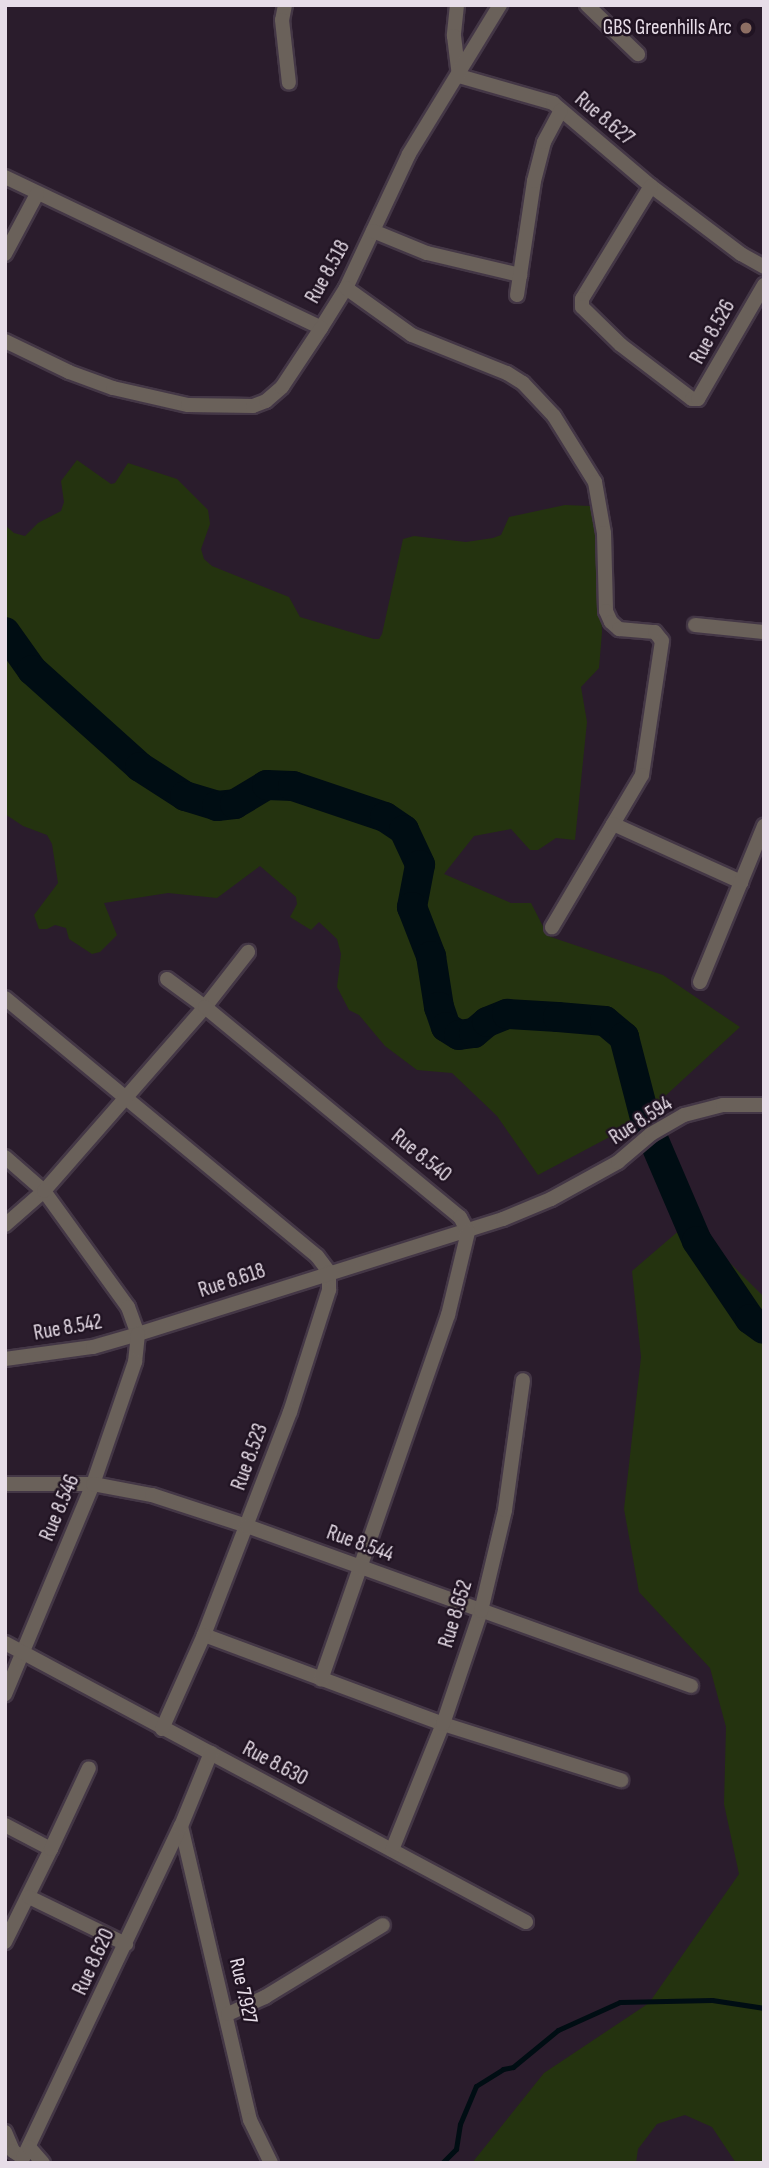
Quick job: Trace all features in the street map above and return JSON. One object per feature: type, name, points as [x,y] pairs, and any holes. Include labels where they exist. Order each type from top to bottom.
[{"type":"street","points":[[285,5],[282,20],[289,82]]},
{"type":"street","points":[[457,5],[454,36],[459,76]]},
{"type":"street","name":"Rue 8.518","points":[[5,177],[321,327],[346,288],[409,154],[500,5]]},
{"type":"street","points":[[587,5],[638,54]]},
{"type":"street","name":"Rue 8.627","points":[[459,76],[553,103],[651,186],[741,254],[764,267]]},
{"type":"street","points":[[517,295],[544,142],[561,110]]},
{"type":"street","name":"Rue 8.526","points":[[651,186],[586,293],[582,307],[621,345],[692,398],[698,398],[764,285]]},
{"type":"street","points":[[5,254],[37,194]]},
{"type":"street","points":[[373,231],[426,253],[520,275]]},
{"type":"street","points":[[346,288],[412,335],[507,373],[523,383],[554,416],[595,482],[604,533],[606,611],[611,622],[619,629],[655,632],[662,641],[642,775],[552,926]]},
{"type":"street","points":[[5,341],[69,372],[113,388],[188,405],[253,406],[266,401],[282,387],[321,327]]},
{"type":"street","points":[[695,625],[764,632]]},
{"type":"street","points":[[613,824],[741,882]]},
{"type":"street","points":[[700,982],[764,826]]},
{"type":"street","points":[[5,1225],[44,1191],[205,1007],[248,952]]},
{"type":"street","name":"Rue 8.540","points":[[167,979],[442,1199],[460,1217],[468,1232]]},
{"type":"street","points":[[5,998],[317,1256],[329,1272]]},
{"type":"street","name":"Rue 8.594","points":[[551,1199],[618,1162],[651,1134],[684,1115],[723,1105],[764,1105]]},
{"type":"street","points":[[5,1157],[44,1191],[128,1307],[138,1334]]},
{"type":"street","name":"Rue 8.618","points":[[138,1334],[329,1272],[468,1232],[551,1199]]},
{"type":"street","points":[[321,1680],[448,1315],[468,1232]]},
{"type":"street","name":"Rue 8.523","points":[[162,1729],[204,1635],[290,1412],[325,1302],[329,1272]]},
{"type":"street","name":"Rue 8.542","points":[[5,1359],[93,1347],[138,1334]]},
{"type":"street","name":"Rue 8.546","points":[[5,1694],[93,1484],[135,1362],[138,1334]]},
{"type":"street","name":"Rue 8.652","points":[[392,1850],[443,1724],[481,1611],[505,1510],[523,1380]]},
{"type":"street","name":"Rue 8.544","points":[[5,1484],[93,1484],[152,1495],[247,1526],[691,1686]]},
{"type":"street","points":[[204,1635],[443,1724],[621,1780]]},
{"type":"street","name":"Rue 8.630","points":[[5,1643],[526,1922]]},
{"type":"street","name":"Rue 8.620","points":[[29,2147],[181,1826],[211,1753]]},
{"type":"street","points":[[5,1942],[89,1768]]},
{"type":"street","points":[[5,1825],[51,1849]]},
{"type":"street","name":"Rue 7.927","points":[[181,1826],[228,2014],[250,2120],[267,2161]]},
{"type":"street","points":[[29,1896],[126,1944]]},
{"type":"street","points":[[228,2014],[265,1997],[383,1925]]},
{"type":"street","points":[[5,2132],[18,2156],[23,2158],[29,2147],[43,2163]]},
{"type":"green space","points":[[77,460],[111,484],[115,483],[128,463],[177,479],[208,510],[210,524],[201,549],[204,559],[212,566],[289,597],[300,617],[374,639],[379,639],[382,634],[403,539],[414,536],[466,542],[493,538],[501,535],[509,517],[565,505],[590,506],[594,514],[598,549],[602,632],[599,668],[581,687],[587,722],[575,840],[556,838],[538,850],[530,850],[511,829],[474,836],[444,874],[511,903],[531,903],[548,936],[663,975],[740,1027],[636,1123],[538,1175],[497,1116],[452,1073],[417,1070],[385,1046],[359,1015],[349,1010],[337,987],[341,954],[337,939],[319,922],[311,930],[290,917],[297,904],[296,897],[260,866],[217,898],[168,893],[104,903],[117,935],[100,952],[92,954],[69,939],[66,928],[55,925],[39,929],[34,915],[58,883],[52,844],[47,835],[23,826],[5,814],[5,525],[14,533],[25,536],[38,523],[61,511],[64,502],[61,481]]},
{"type":"green space","points":[[689,1222],[764,1297],[764,2163],[736,2163],[712,2127],[685,2115],[657,2124],[638,2149],[636,2163],[472,2163],[544,2073],[649,2003],[739,1874],[724,1804],[726,1727],[710,1668],[639,1592],[624,1509],[641,1357],[632,1271]]},
{"type":"waterway","points":[[5,632],[32,670],[140,767],[185,796],[217,806],[235,804],[267,785],[293,786],[385,817],[404,830],[420,865],[412,907],[431,956],[439,1007],[446,1027],[459,1035],[474,1033],[487,1022],[507,1014],[605,1021],[624,1037],[646,1122],[697,1241],[750,1319],[764,1329]]},
{"type":"waterway","points":[[442,2163],[456,2149],[460,2124],[476,2086],[503,2069],[513,2067],[558,2030],[620,2002],[712,2000],[764,2008]]},
{"type":"place","name":"GBS Greenhills Arc","points":[[746,28]]}]
